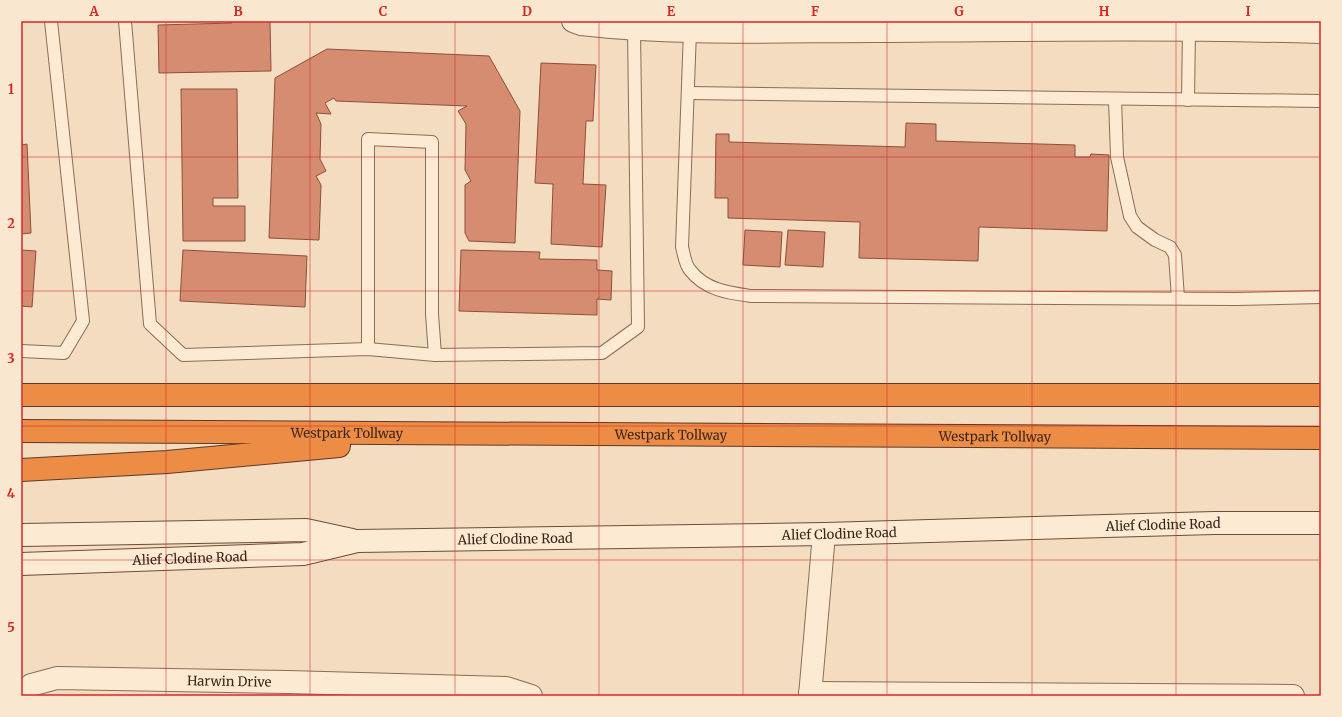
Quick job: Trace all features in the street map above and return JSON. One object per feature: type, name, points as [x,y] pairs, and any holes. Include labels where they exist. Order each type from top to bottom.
[{"type":"highway","points":[[21,395],[1321,395]]},
{"type":"highway","name":"Westpark Tollway","points":[[21,431],[1321,438]]},
{"type":"highway","points":[[21,470],[167,462],[466,434]]},
{"type":"street","points":[[573,21],[581,24],[634,30],[690,31],[1203,26],[1321,32]]},
{"type":"street","name":"Alief Clodine Road","points":[[21,564],[302,554],[357,541],[824,534],[1214,524],[1321,523]]},
{"type":"street","name":"Alief Clodine Road","points":[[21,535],[306,530],[357,541]]},
{"type":"street","points":[[824,534],[810,694],[1293,696]]},
{"type":"street","name":"Harwin Drive","points":[[21,696],[31,685],[57,678],[506,688],[531,696]]},
{"type":"lane","points":[[21,351],[64,353],[83,321],[51,21]]},
{"type":"lane","points":[[125,21],[150,324],[183,355],[368,350],[435,355],[602,353],[638,327],[634,30]]},
{"type":"lane","points":[[1188,100],[1203,26]]},
{"type":"lane","points":[[690,31],[682,247],[689,270],[703,283],[725,293],[759,296],[1178,298],[1321,297]]},
{"type":"lane","points":[[688,93],[1321,101]]},
{"type":"lane","points":[[1115,99],[1117,157],[1130,216],[1137,228],[1155,240],[1170,247],[1173,251],[1177,266],[1178,298]]},
{"type":"lane","points":[[368,350],[368,139],[432,142],[432,314],[435,355]]},
{"type":"building","points":[[232,21],[270,21],[271,71],[159,73],[158,25],[232,23]]},
{"type":"building","points":[[327,49],[489,56],[520,111],[515,243],[469,241],[465,233],[465,185],[471,181],[465,170],[466,124],[458,111],[467,106],[336,101],[334,98],[325,103],[331,114],[316,113],[321,124],[320,159],[326,171],[316,176],[321,185],[319,240],[269,238],[275,78]]},
{"type":"building","points":[[541,63],[596,65],[593,121],[586,121],[583,184],[606,185],[602,247],[551,244],[553,184],[535,183]]},
{"type":"building","points":[[181,89],[237,89],[238,198],[213,198],[213,206],[245,206],[245,241],[183,241]]},
{"type":"building","points":[[21,120],[22,145],[27,144],[31,233],[21,234]]},
{"type":"building","points":[[906,123],[936,124],[936,141],[1075,145],[1075,157],[1090,157],[1091,154],[1109,155],[1107,231],[979,227],[978,261],[859,258],[860,222],[728,218],[728,198],[715,198],[716,134],[729,134],[729,142],[905,147]]},
{"type":"building","points":[[745,230],[782,232],[780,267],[743,265]]},
{"type":"building","points":[[788,230],[825,232],[823,267],[785,265]]},
{"type":"building","points":[[21,250],[36,251],[32,307],[21,306]]},
{"type":"building","points":[[183,250],[307,256],[305,307],[180,301]]},
{"type":"building","points":[[461,250],[540,252],[539,259],[597,260],[597,270],[612,271],[611,300],[597,299],[597,315],[459,311]]}]
